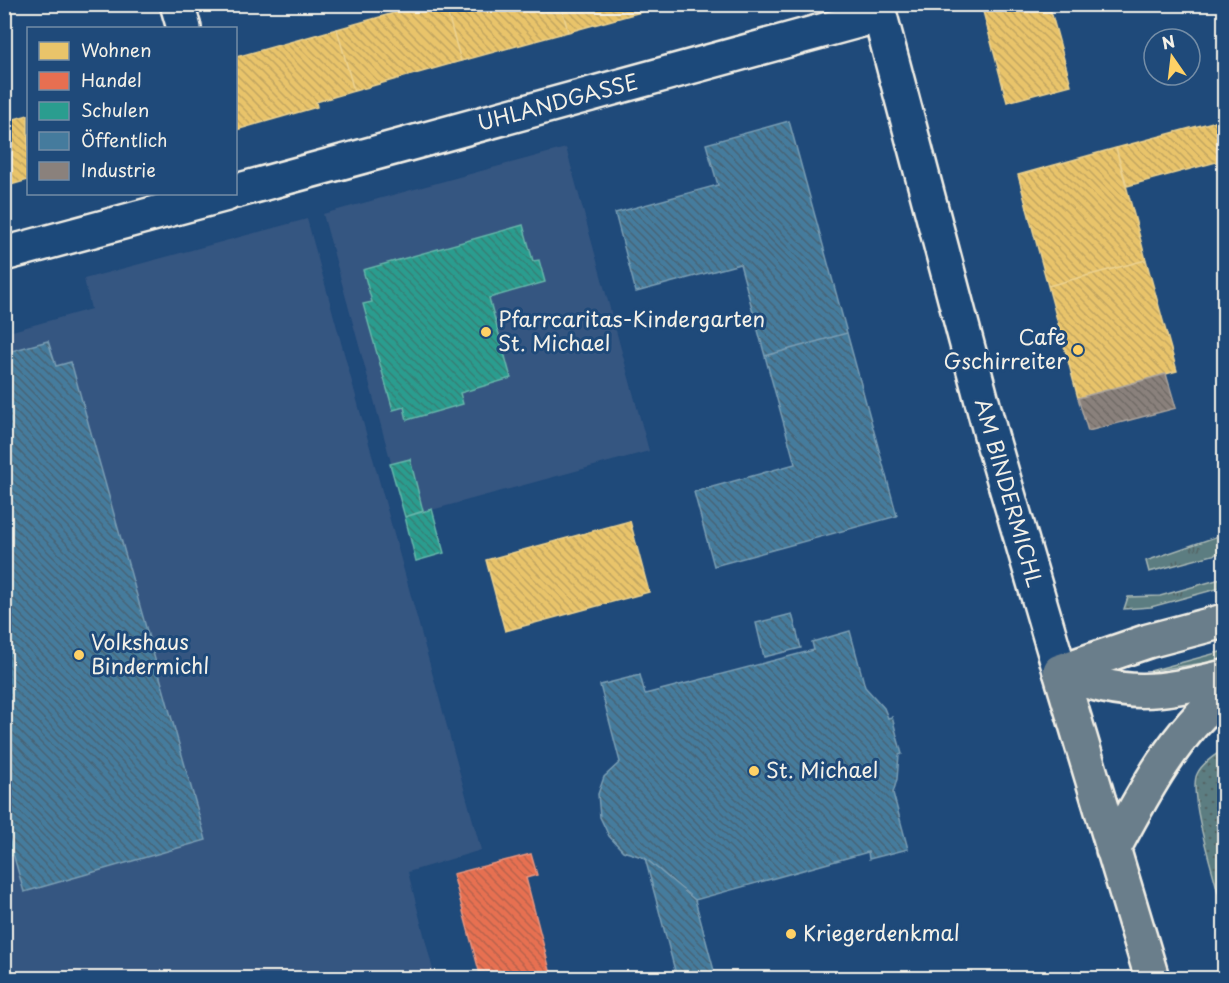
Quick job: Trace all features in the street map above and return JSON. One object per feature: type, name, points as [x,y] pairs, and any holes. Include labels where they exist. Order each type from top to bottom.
[{"type":"main road","points":[[1060,671],[1148,641],[1224,621]]},
{"type":"main road","points":[[1060,671],[1085,682],[1132,692],[1164,691],[1224,677]]},
{"type":"main road","name":"AM BINDERMICHL","points":[[1060,671],[1152,978]]},
{"type":"main road","points":[[1113,850],[1148,783],[1173,747],[1206,709],[1224,693]]},
{"type":"street","points":[[177,4],[184,27]]},
{"type":"street","name":"UHLANDGASSE","points":[[237,191],[878,10]]},
{"type":"street","name":"AM BINDERMICHL","points":[[878,10],[998,461],[1060,671]]},
{"type":"street","points":[[4,254],[223,195]]},
{"type":"shaded area","name":"Pfarrcaritas-Kindergarten St. Michael","points":[[566,148],[649,451],[406,517],[323,214]]},
{"type":"shaded area","points":[[307,219],[481,850],[408,872],[435,978],[5,978],[5,333],[91,309],[84,279]]},
{"type":"green space","points":[[1224,534],[1224,552],[1149,572],[1146,561]]},
{"type":"green space","points":[[1224,578],[1224,587],[1151,607],[1124,609],[1128,597],[1160,596]]},
{"type":"green space","points":[[1224,651],[1224,660],[1150,671]]},
{"type":"green space","points":[[1224,750],[1224,914],[1204,842],[1195,785],[1197,774],[1202,767]]},
{"type":"building: Wohnen","points":[[426,4],[445,4],[461,61],[354,91],[337,29]]},
{"type":"building: Wohnen","points":[[445,4],[561,4],[568,32],[461,61]]},
{"type":"building: Wohnen","points":[[561,4],[670,4],[568,32]]},
{"type":"building: Wohnen","points":[[981,4],[1049,4],[1071,85],[1007,102]]},
{"type":"building: Wohnen","points":[[337,29],[354,91],[316,102],[317,107],[237,130],[237,57]]},
{"type":"building: Wohnen","points":[[27,115],[27,180],[4,187],[4,122]]},
{"type":"building: Wohnen","points":[[1224,119],[1224,160],[1127,186],[1116,148]]},
{"type":"building: Wohnen","points":[[1116,148],[1146,260],[1048,286],[1018,175]]},
{"type":"building: Wohnen","points":[[1146,260],[1177,371],[1078,398],[1048,286]]},
{"type":"building: Wohnen","points":[[630,521],[649,592],[505,631],[486,560]]},
{"type":"building: Handel","points":[[531,854],[537,875],[526,878],[552,978],[481,978],[453,874]]},
{"type":"building: Schulen","points":[[523,225],[533,261],[539,260],[545,282],[489,298],[511,378],[460,393],[463,404],[407,420],[404,407],[393,410],[363,304],[372,302],[363,270]]},
{"type":"building: Schulen","points":[[410,459],[423,511],[405,517],[390,464]]},
{"type":"building: Schulen","points":[[432,509],[444,553],[416,561],[405,517]]},
{"type":"building: Schulen","points":[[4,822],[14,855],[4,857]]},
{"type":"building: Öffentlich","points":[[789,121],[847,333],[765,356],[740,264],[636,292],[615,213],[718,185],[706,144]]},
{"type":"building: Öffentlich","points":[[847,333],[897,516],[714,566],[694,492],[795,464],[765,356]]},
{"type":"building: Öffentlich","name":"Volkshaus Bindermichl","points":[[48,341],[56,366],[71,362],[206,840],[24,892],[4,822],[4,353]]},
{"type":"building: Öffentlich","points":[[792,614],[801,648],[764,657],[756,623]]},
{"type":"building: Öffentlich","name":"St. Michael","points":[[850,631],[865,687],[884,708],[888,718],[892,717],[902,754],[899,755],[893,793],[908,849],[869,859],[868,852],[695,900],[645,858],[623,851],[609,836],[600,817],[598,794],[604,777],[620,762],[600,685],[640,675],[645,694],[814,650],[812,642]]},
{"type":"building: Öffentlich","points":[[645,858],[695,900],[716,978],[677,978]]},
{"type":"building: Industrie","points":[[1166,374],[1176,408],[1088,431],[1078,398]]},
{"type":"place","name":"Pfarrcaritas-Kindergarten St. Michael","points":[[486,332]]},
{"type":"place","name":"Cafe Gschirreiter","points":[[1078,350]]},
{"type":"place","name":"Volkshaus Bindermichl","points":[[79,655]]},
{"type":"place","name":"St. Michael","points":[[754,771]]},
{"type":"place","name":"Kriegerdenkmal","points":[[791,934]]}]
